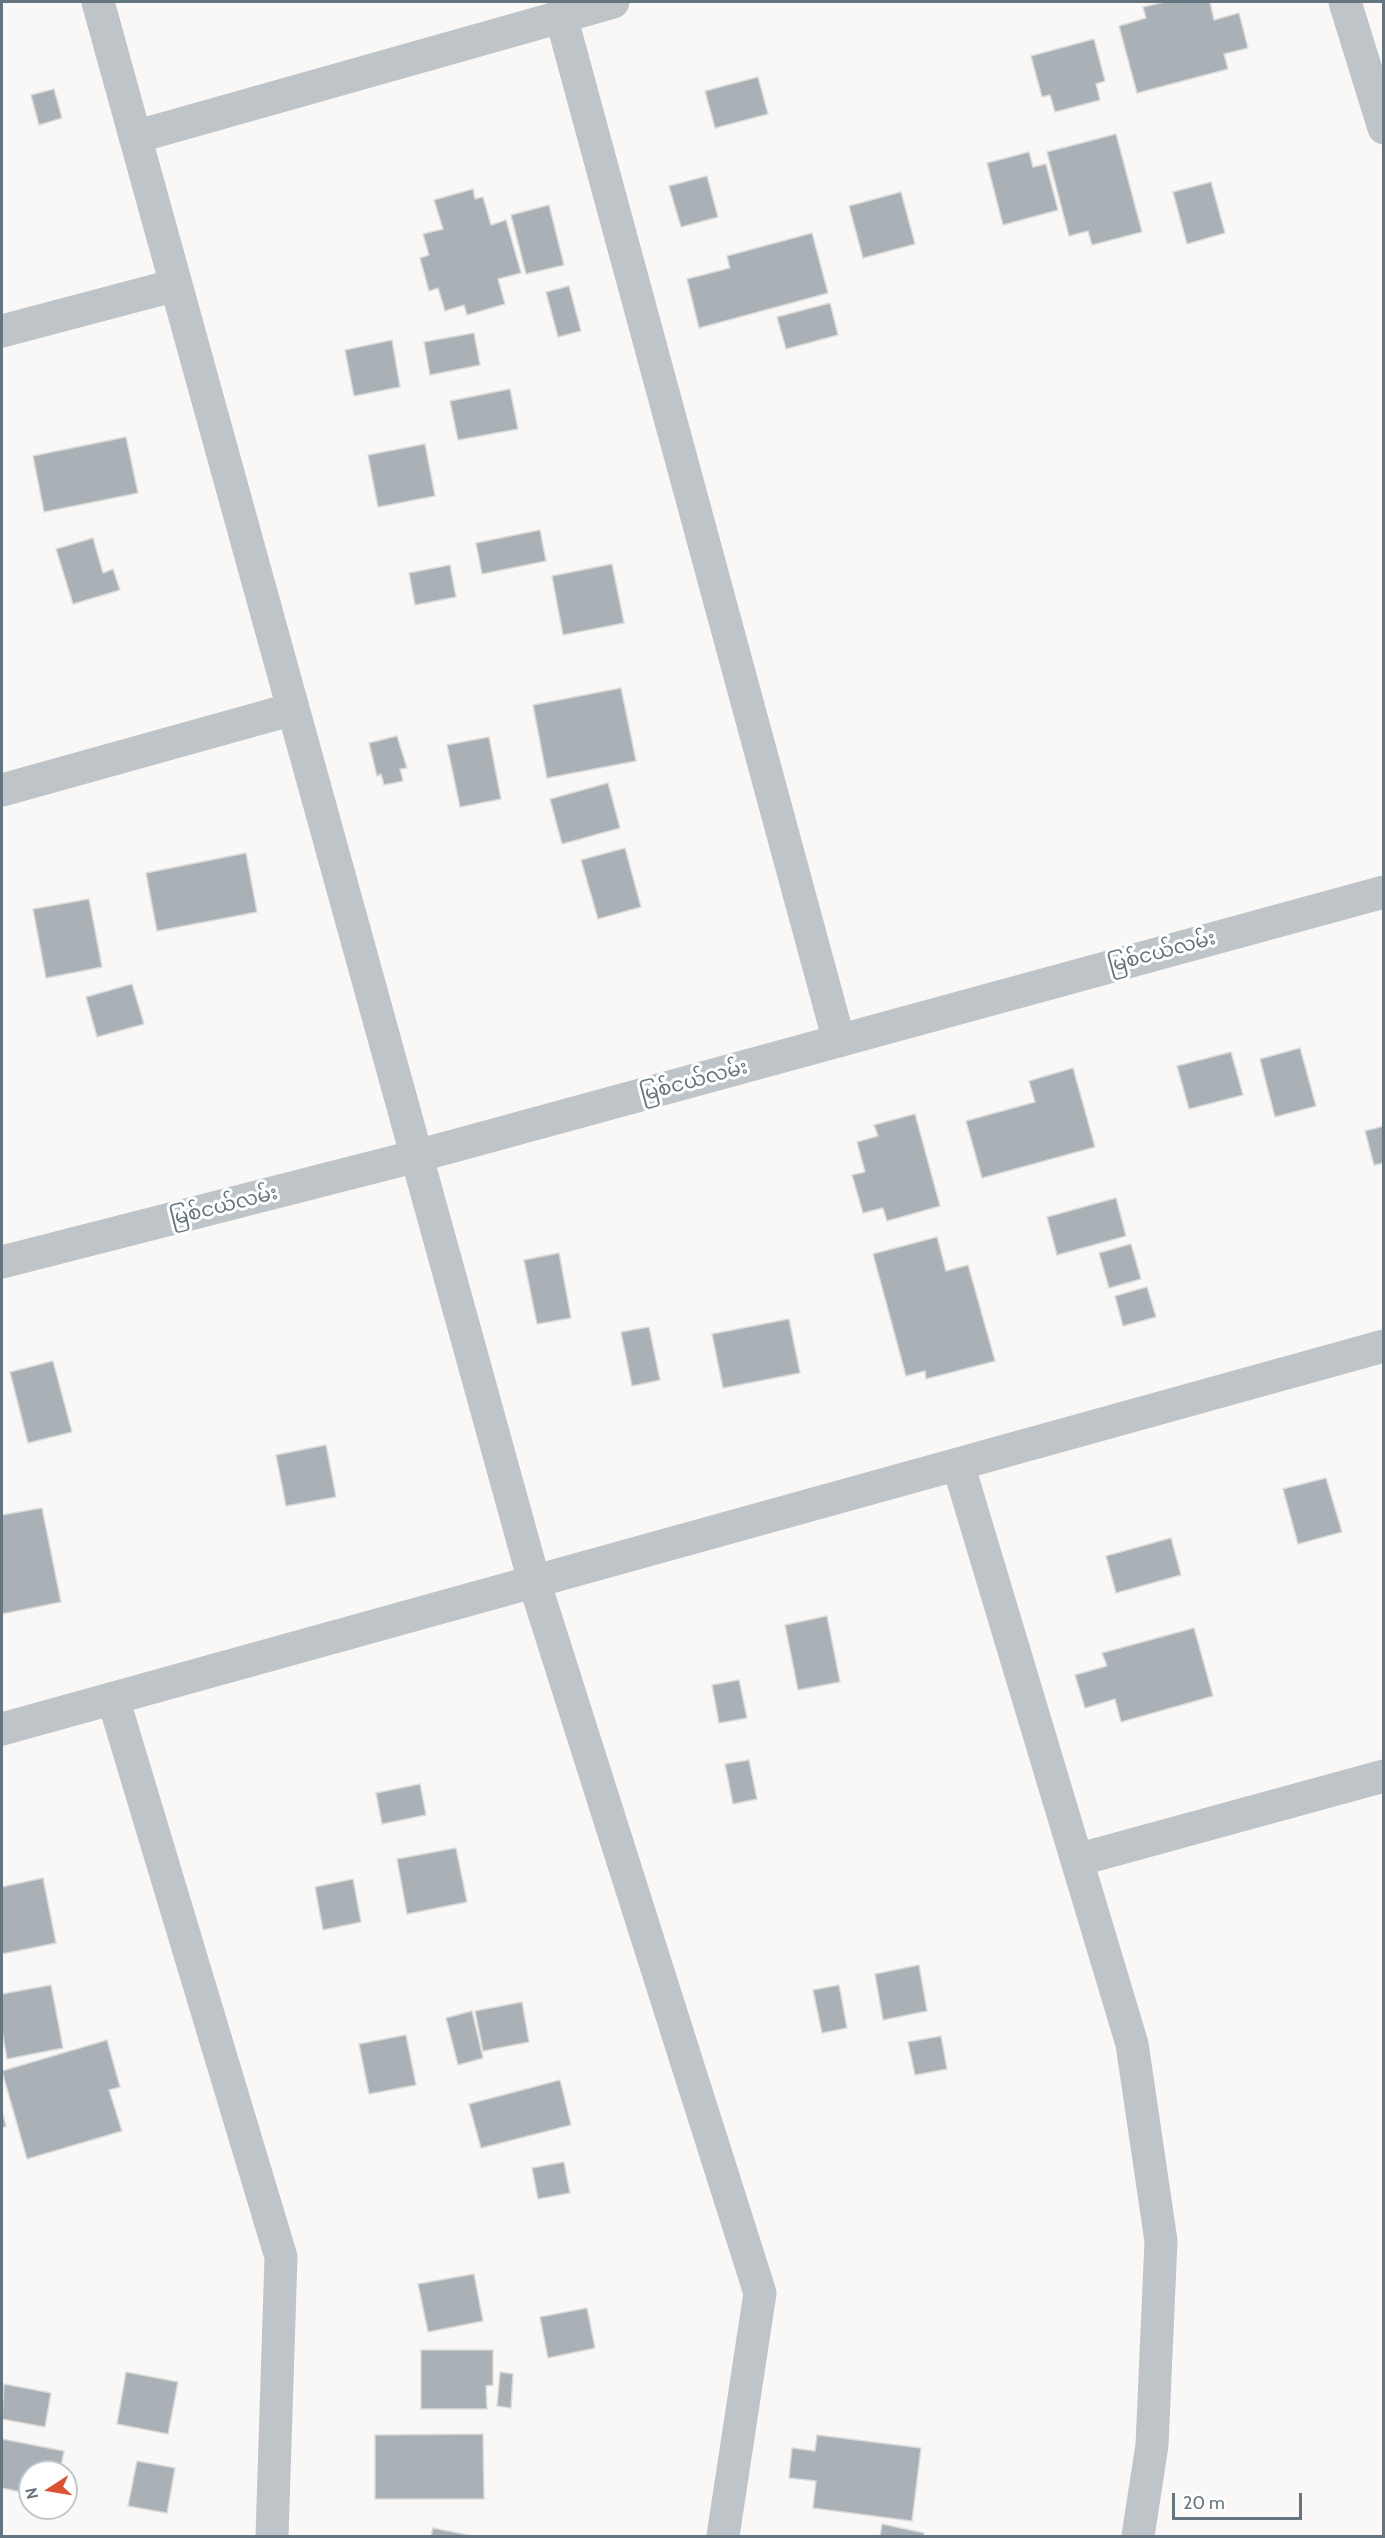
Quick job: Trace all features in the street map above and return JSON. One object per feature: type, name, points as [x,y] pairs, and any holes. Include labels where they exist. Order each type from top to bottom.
[{"type":"street","points":[[98,2],[534,1581],[760,2293],[723,2536]]},
{"type":"street","points":[[135,136],[612,2]]},
{"type":"street","points":[[1345,2],[1383,128]]},
{"type":"street","points":[[561,16],[839,1041]]},
{"type":"street","points":[[2,331],[176,285]]},
{"type":"street","points":[[2,790],[293,709]]},
{"type":"street","name":"မြစ်ငယ်လမ်း","points":[[2,1262],[417,1156],[1383,892]]},
{"type":"street","points":[[2,1730],[1383,1346]]},
{"type":"street","points":[[958,1464],[1132,2044],[1161,2241],[1152,2445],[1138,2536]]},
{"type":"street","points":[[113,1698],[281,2256],[272,2536]]},
{"type":"street","points":[[1077,1860],[1383,1776]]},
{"type":"building","points":[[1165,2],[1210,2],[1214,20],[1239,13],[1248,48],[1224,54],[1228,69],[1137,93],[1119,26],[1146,18],[1143,7]]},
{"type":"building","points":[[1094,39],[1105,81],[1096,84],[1100,100],[1055,112],[1050,95],[1042,97],[1031,56]]},
{"type":"building","points":[[758,77],[768,114],[715,128],[705,91]]},
{"type":"building","points":[[54,89],[62,118],[39,125],[31,95]]},
{"type":"building","points":[[1116,134],[1142,232],[1092,245],[1088,231],[1069,236],[1047,152]]},
{"type":"building","points":[[1029,152],[1033,167],[1046,164],[1058,210],[1003,225],[987,163]]},
{"type":"building","points":[[707,176],[718,217],[681,227],[669,186]]},
{"type":"building","points":[[1211,182],[1225,233],[1187,244],[1173,192]]},
{"type":"building","points":[[473,189],[475,199],[483,197],[491,225],[506,220],[521,273],[498,279],[505,304],[467,315],[464,305],[445,311],[438,288],[429,291],[420,258],[429,255],[423,234],[443,229],[434,200]]},
{"type":"building","points":[[901,192],[915,244],[863,258],[849,206]]},
{"type":"building","points":[[549,205],[564,265],[526,274],[511,215]]},
{"type":"building","points":[[812,233],[828,293],[699,328],[687,279],[730,268],[727,256]]},
{"type":"building","points":[[569,286],[581,331],[558,337],[546,292]]},
{"type":"building","points":[[830,303],[838,335],[786,349],[777,317]]},
{"type":"building","points":[[474,333],[480,365],[430,375],[424,342]]},
{"type":"building","points":[[392,340],[400,387],[354,396],[345,350]]},
{"type":"building","points":[[510,389],[518,429],[458,440],[450,401]]},
{"type":"building","points":[[126,437],[138,493],[44,512],[33,456]]},
{"type":"building","points":[[425,444],[435,496],[378,507],[368,455]]},
{"type":"building","points":[[540,530],[546,561],[482,574],[476,543]]},
{"type":"building","points":[[93,538],[103,573],[113,569],[120,590],[73,604],[56,549]]},
{"type":"building","points":[[612,564],[624,623],[563,635],[552,576]]},
{"type":"building","points":[[450,565],[456,597],[415,605],[409,573]]},
{"type":"building","points":[[621,688],[636,761],[547,778],[533,705]]},
{"type":"building","points":[[397,736],[407,768],[400,769],[403,781],[384,785],[381,774],[377,776],[369,743]]},
{"type":"building","points":[[489,737],[501,799],[460,807],[447,745]]},
{"type":"building","points":[[608,783],[620,828],[562,844],[550,799]]},
{"type":"building","points":[[625,848],[641,907],[598,919],[581,860]]},
{"type":"building","points":[[246,853],[257,912],[157,931],[146,873]]},
{"type":"building","points":[[89,899],[102,967],[46,978],[33,909]]},
{"type":"building","points":[[132,984],[144,1024],[97,1037],[86,997]]},
{"type":"building","points":[[1300,1048],[1316,1106],[1275,1117],[1260,1059]]},
{"type":"building","points":[[1231,1052],[1243,1095],[1189,1109],[1177,1066]]},
{"type":"building","points":[[1073,1068],[1095,1147],[982,1178],[966,1121],[1035,1102],[1029,1081]]},
{"type":"building","points":[[915,1114],[940,1206],[887,1221],[883,1208],[863,1213],[852,1175],[865,1172],[857,1142],[878,1136],[874,1125]]},
{"type":"building","points":[[1384,1126],[1384,1163],[1374,1165],[1365,1131]]},
{"type":"building","points":[[1116,1198],[1126,1236],[1057,1255],[1047,1217]]},
{"type":"building","points":[[937,1237],[946,1271],[968,1265],[995,1361],[926,1379],[925,1371],[906,1376],[873,1254]]},
{"type":"building","points":[[1131,1244],[1141,1279],[1109,1288],[1099,1253]]},
{"type":"building","points":[[559,1253],[571,1318],[537,1324],[524,1260]]},
{"type":"building","points":[[1147,1287],[1156,1317],[1123,1326],[1115,1296]]},
{"type":"building","points":[[789,1319],[800,1373],[723,1388],[712,1334]]},
{"type":"building","points":[[649,1327],[660,1380],[632,1386],[621,1332]]},
{"type":"building","points":[[53,1361],[72,1432],[28,1443],[10,1372]]},
{"type":"building","points":[[326,1445],[336,1497],[286,1506],[276,1455]]},
{"type":"building","points":[[1326,1478],[1342,1532],[1298,1544],[1283,1489]]},
{"type":"building","points":[[42,1508],[61,1602],[2,1614],[2,1515]]},
{"type":"building","points":[[1171,1538],[1181,1575],[1116,1593],[1106,1556]]},
{"type":"building","points":[[827,1616],[840,1682],[798,1690],[785,1625]]},
{"type":"building","points":[[1194,1628],[1213,1696],[1121,1722],[1115,1699],[1085,1708],[1075,1675],[1107,1666],[1102,1653]]},
{"type":"building","points":[[739,1680],[747,1718],[719,1723],[712,1685]]},
{"type":"building","points":[[749,1760],[757,1799],[733,1804],[725,1764]]},
{"type":"building","points":[[420,1784],[426,1815],[382,1824],[376,1793]]},
{"type":"building","points":[[456,1848],[467,1902],[407,1914],[397,1859]]},
{"type":"building","points":[[43,1878],[56,1943],[2,1954],[2,1887]]},
{"type":"building","points":[[353,1879],[361,1922],[323,1930],[315,1887]]},
{"type":"building","points":[[919,1965],[927,2011],[883,2020],[875,1974]]},
{"type":"building","points":[[51,1985],[63,2048],[7,2059],[2,2031],[2,1994]]},
{"type":"building","points":[[839,1985],[847,2028],[822,2033],[813,1990]]},
{"type":"building","points":[[522,2002],[529,2042],[483,2051],[475,2011]]},
{"type":"building","points":[[472,2011],[483,2058],[458,2065],[446,2018]]},
{"type":"building","points":[[406,2035],[416,2085],[369,2094],[359,2044]]},
{"type":"building","points":[[941,2036],[947,2069],[915,2075],[908,2042]]},
{"type":"building","points":[[107,2040],[120,2087],[109,2090],[122,2131],[27,2159],[2,2071]]},
{"type":"building","points":[[560,2080],[571,2125],[481,2148],[469,2104]]},
{"type":"building","points":[[2,2111],[6,2126],[2,2128]]},
{"type":"building","points":[[564,2162],[570,2193],[538,2199],[532,2168]]},
{"type":"building","points":[[474,2274],[483,2321],[428,2332],[418,2284]]},
{"type":"building","points":[[587,2308],[595,2348],[548,2358],[540,2317]]},
{"type":"building","points":[[421,2350],[493,2350],[493,2385],[486,2386],[487,2409],[421,2409]]},
{"type":"building","points":[[126,2372],[178,2382],[168,2434],[117,2424]]},
{"type":"building","points":[[500,2372],[513,2374],[511,2408],[497,2406]]},
{"type":"building","points":[[4,2384],[51,2393],[45,2427],[2,2419]]},
{"type":"building","points":[[483,2434],[484,2499],[375,2499],[375,2435]]},
{"type":"building","points":[[817,2435],[921,2448],[912,2521],[813,2508],[816,2481],[789,2478],[792,2448],[815,2451]]},
{"type":"building","points":[[2,2439],[64,2451],[62,2460],[18,2460],[18,2491],[2,2488]]},
{"type":"building","points":[[137,2461],[175,2468],[167,2513],[128,2506]]},
{"type":"building","points":[[882,2524],[924,2533],[924,2536],[880,2536]]},
{"type":"building","points":[[433,2528],[473,2536],[431,2536]]}]
